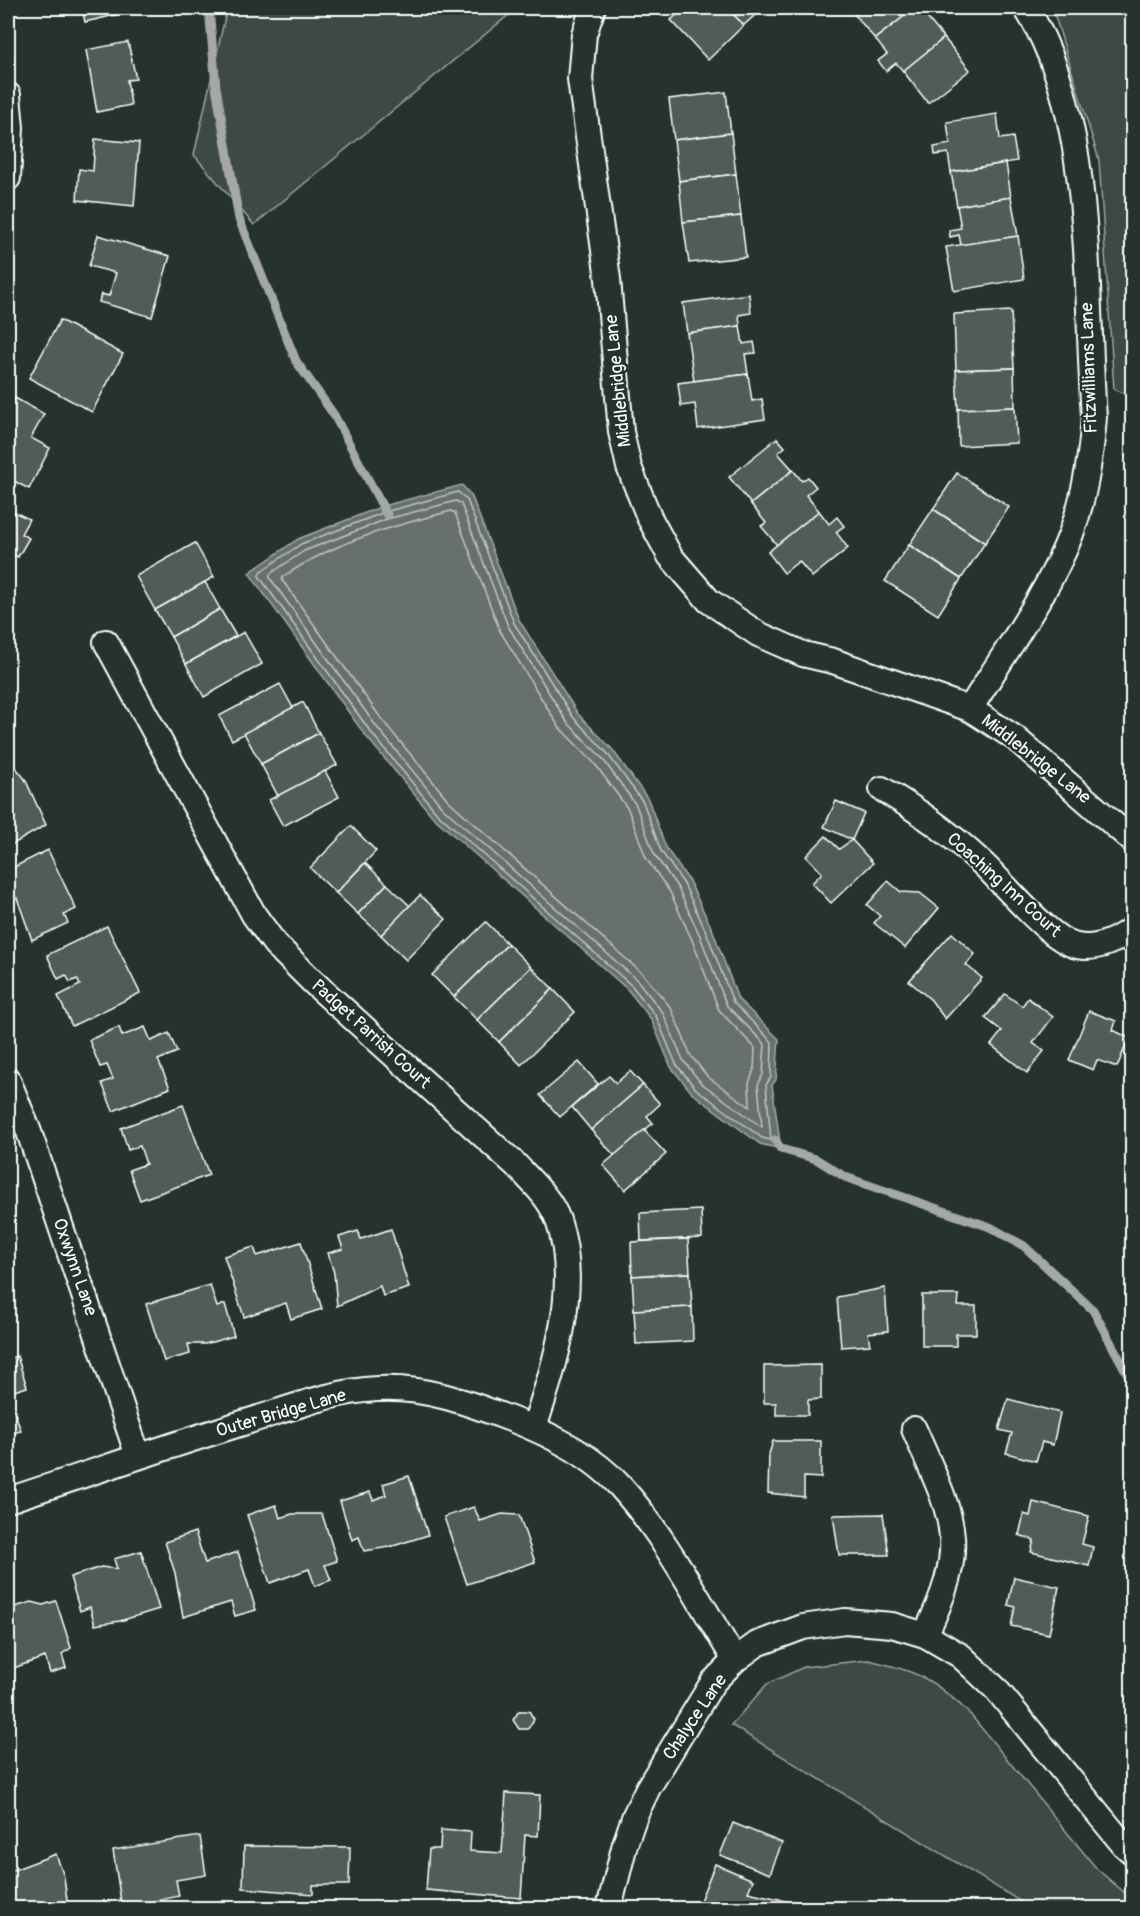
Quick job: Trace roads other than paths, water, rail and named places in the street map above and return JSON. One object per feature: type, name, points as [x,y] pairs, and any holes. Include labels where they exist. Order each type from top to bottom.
[{"type":"street","name":"Middlebridge Lane","points":[[593,8],[584,34],[580,79],[582,109],[597,192],[621,432],[629,467],[649,517],[670,556],[688,580],[709,601],[758,634],[803,654],[833,661],[970,709],[1015,738],[1132,840]]},
{"type":"street","name":"Fitzwilliams Lane","points":[[970,709],[1057,566],[1083,494],[1091,455],[1094,417],[1078,164],[1064,99],[1049,53],[1026,8]]},
{"type":"street","points":[[8,95],[11,128],[8,178]]},
{"type":"street","name":"Padget Parrish Court","points":[[106,642],[254,915],[275,944],[313,982],[516,1165],[550,1204],[558,1220],[567,1262],[565,1305],[550,1378],[534,1428]]},
{"type":"street","name":"Coaching Inn Court","points":[[882,789],[923,813],[964,848],[1056,936],[1077,946],[1092,946],[1117,940],[1132,929]]},
{"type":"street","name":"Oxwynn Lane","points":[[8,1080],[29,1132],[138,1456]]},
{"type":"street","name":"Outer Bridge Lane","points":[[8,1500],[138,1456],[336,1394],[377,1388],[421,1390],[464,1401],[534,1428],[585,1456],[619,1484],[646,1518],[735,1660]]},
{"type":"street","points":[[914,1429],[949,1509],[953,1532],[952,1568],[925,1635]]},
{"type":"street","name":"Chalyce Lane","points":[[609,1908],[625,1844],[648,1788],[713,1683],[735,1660],[757,1644],[803,1627],[834,1623],[892,1625],[925,1635],[962,1656],[996,1689],[1132,1852]]},
{"type":"water","points":[[462,485],[472,497],[519,620],[578,714],[612,749],[648,799],[666,848],[689,881],[713,931],[738,999],[779,1039],[776,1080],[772,1085],[781,1149],[760,1144],[692,1093],[671,1067],[651,1019],[628,990],[433,817],[365,735],[249,573],[298,539],[383,506]]},
{"type":"waterway","points":[[209,8],[216,87],[239,219],[296,361],[334,415],[387,515]]},
{"type":"waterway","points":[[775,1140],[781,1149],[816,1159],[845,1177],[990,1227],[1024,1246],[1093,1310],[1132,1382]]}]
